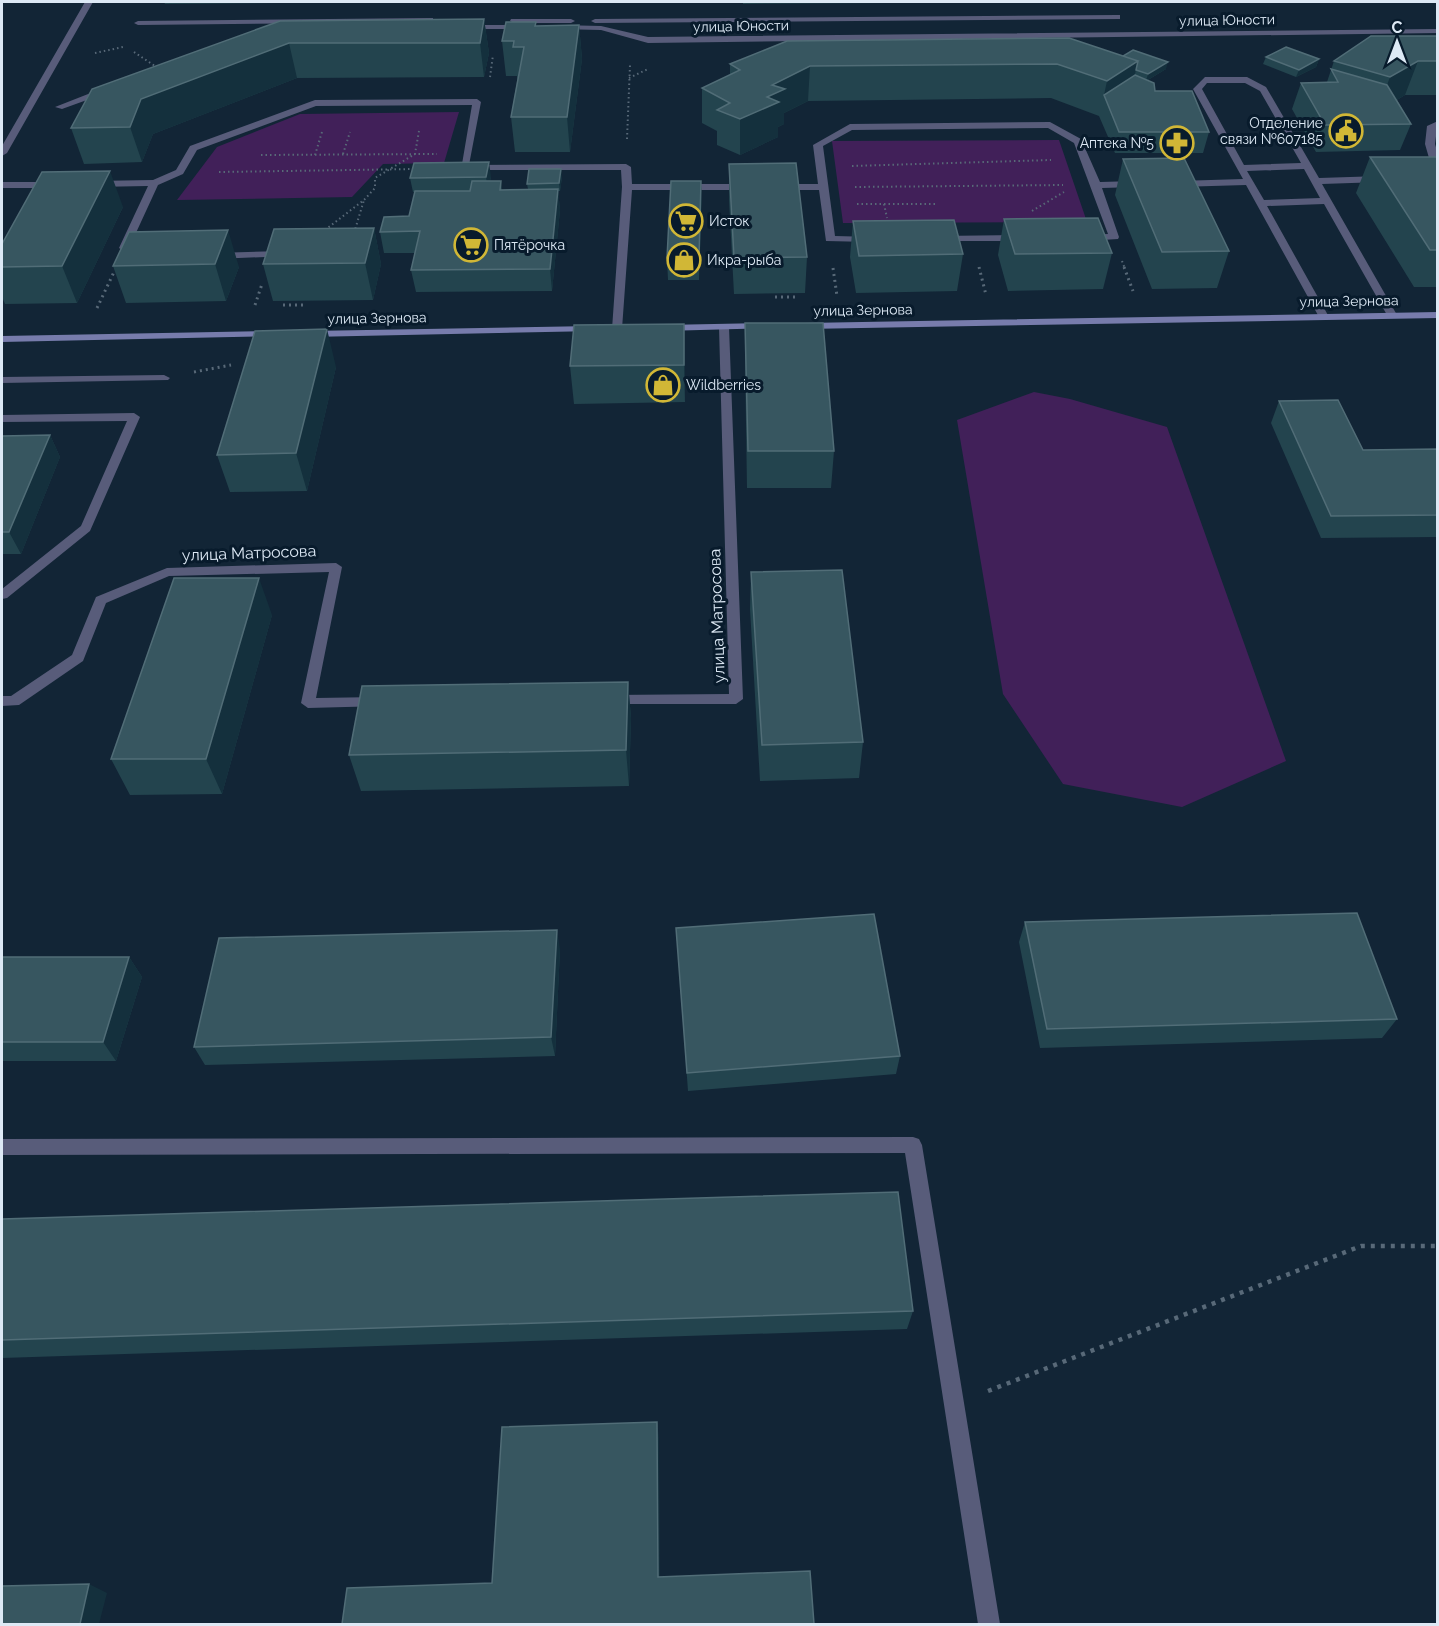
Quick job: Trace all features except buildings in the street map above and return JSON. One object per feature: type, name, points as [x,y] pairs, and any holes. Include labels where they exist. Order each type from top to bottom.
[{"type":"main road","name":"улица Зернова","points":[[653,328],[1437,315]]},
{"type":"main road","name":"улица Зернова","points":[[2,339],[623,329]]},
{"type":"street","points":[[2,153],[90,2]]},
{"type":"street","name":"улица Юности","points":[[1117,17],[462,24],[601,28],[648,40],[1437,31]]},
{"type":"street","points":[[138,22],[357,19],[438,23],[270,30]]},
{"type":"street","name":"улица Юности","points":[[1185,24],[1437,22]]},
{"type":"street","points":[[59,107],[161,70]]},
{"type":"street","points":[[1324,317],[1197,88],[1205,80],[1247,80],[1263,89],[1392,315]]},
{"type":"street","points":[[84,184],[154,183],[180,172],[193,148],[315,103],[477,102],[464,168],[626,167],[623,329]]},
{"type":"street","points":[[1437,124],[1432,126],[1430,144],[1437,172]]},
{"type":"street","points":[[880,239],[830,239],[818,145],[850,127],[1050,125],[1078,141],[1114,237],[1080,238]]},
{"type":"street","points":[[1241,168],[1307,166]]},
{"type":"street","points":[[1426,178],[1437,178]]},
{"type":"street","points":[[1315,181],[1393,179]]},
{"type":"street","points":[[1166,184],[1249,182]]},
{"type":"street","points":[[132,257],[120,257],[154,183]]},
{"type":"street","points":[[2,185],[61,184]]},
{"type":"street","points":[[1095,185],[1143,184]]},
{"type":"street","points":[[627,188],[754,188]]},
{"type":"street","points":[[766,188],[824,188]]},
{"type":"street","points":[[1261,203],[1327,201]]},
{"type":"street","points":[[926,239],[1034,238]]},
{"type":"street","points":[[202,256],[294,254]]},
{"type":"street","name":"улица Матросова","points":[[593,700],[736,699],[724,327]]},
{"type":"street","points":[[2,380],[164,378]]},
{"type":"street","points":[[2,418],[134,417],[86,528],[2,595]]},
{"type":"street","name":"улица Матросова","points":[[2,701],[14,701],[78,658],[101,600],[168,572],[336,567],[308,703],[391,702]]},
{"type":"street","points":[[2,1148],[913,1145],[988,1624]]},
{"type":"path","points":[[477,102],[488,93],[497,26]]},
{"type":"path","points":[[626,167],[630,37]]},
{"type":"path","points":[[127,46],[161,70]]},
{"type":"path","points":[[294,254],[364,200],[375,188],[375,178],[415,154],[421,123],[464,102]]},
{"type":"path","points":[[256,155],[466,153]]},
{"type":"path","points":[[823,175],[860,164],[1086,160]]},
{"type":"path","points":[[180,172],[464,168]]},
{"type":"path","points":[[824,188],[1095,185]]},
{"type":"path","points":[[351,243],[364,200]]},
{"type":"path","points":[[826,205],[937,204]]},
{"type":"path","points":[[1114,237],[1134,294]]},
{"type":"path","points":[[96,309],[120,257]]},
{"type":"path","points":[[954,1404],[1361,1246],[1437,1246]]},
{"type":"shaded area","points":[[459,112],[444,163],[383,164],[352,197],[177,200],[217,147],[300,114]]},
{"type":"shaded area","points":[[1059,140],[1087,222],[843,223],[832,141]]},
{"type":"shaded area","points":[[1034,392],[1070,399],[1167,427],[1286,761],[1182,807],[1063,784],[1003,694],[957,420]]},
{"type":"place","name":"Отделение связи №607185","points":[[1346,131]]},
{"type":"place","name":"Аптека №5","points":[[1177,143]]},
{"type":"place","name":"Исток","points":[[686,221]]},
{"type":"place","name":"Пятёрочка","points":[[471,245]]},
{"type":"place","name":"Икра-рыба","points":[[684,260]]},
{"type":"place","name":"Wildberries","points":[[663,385]]}]
